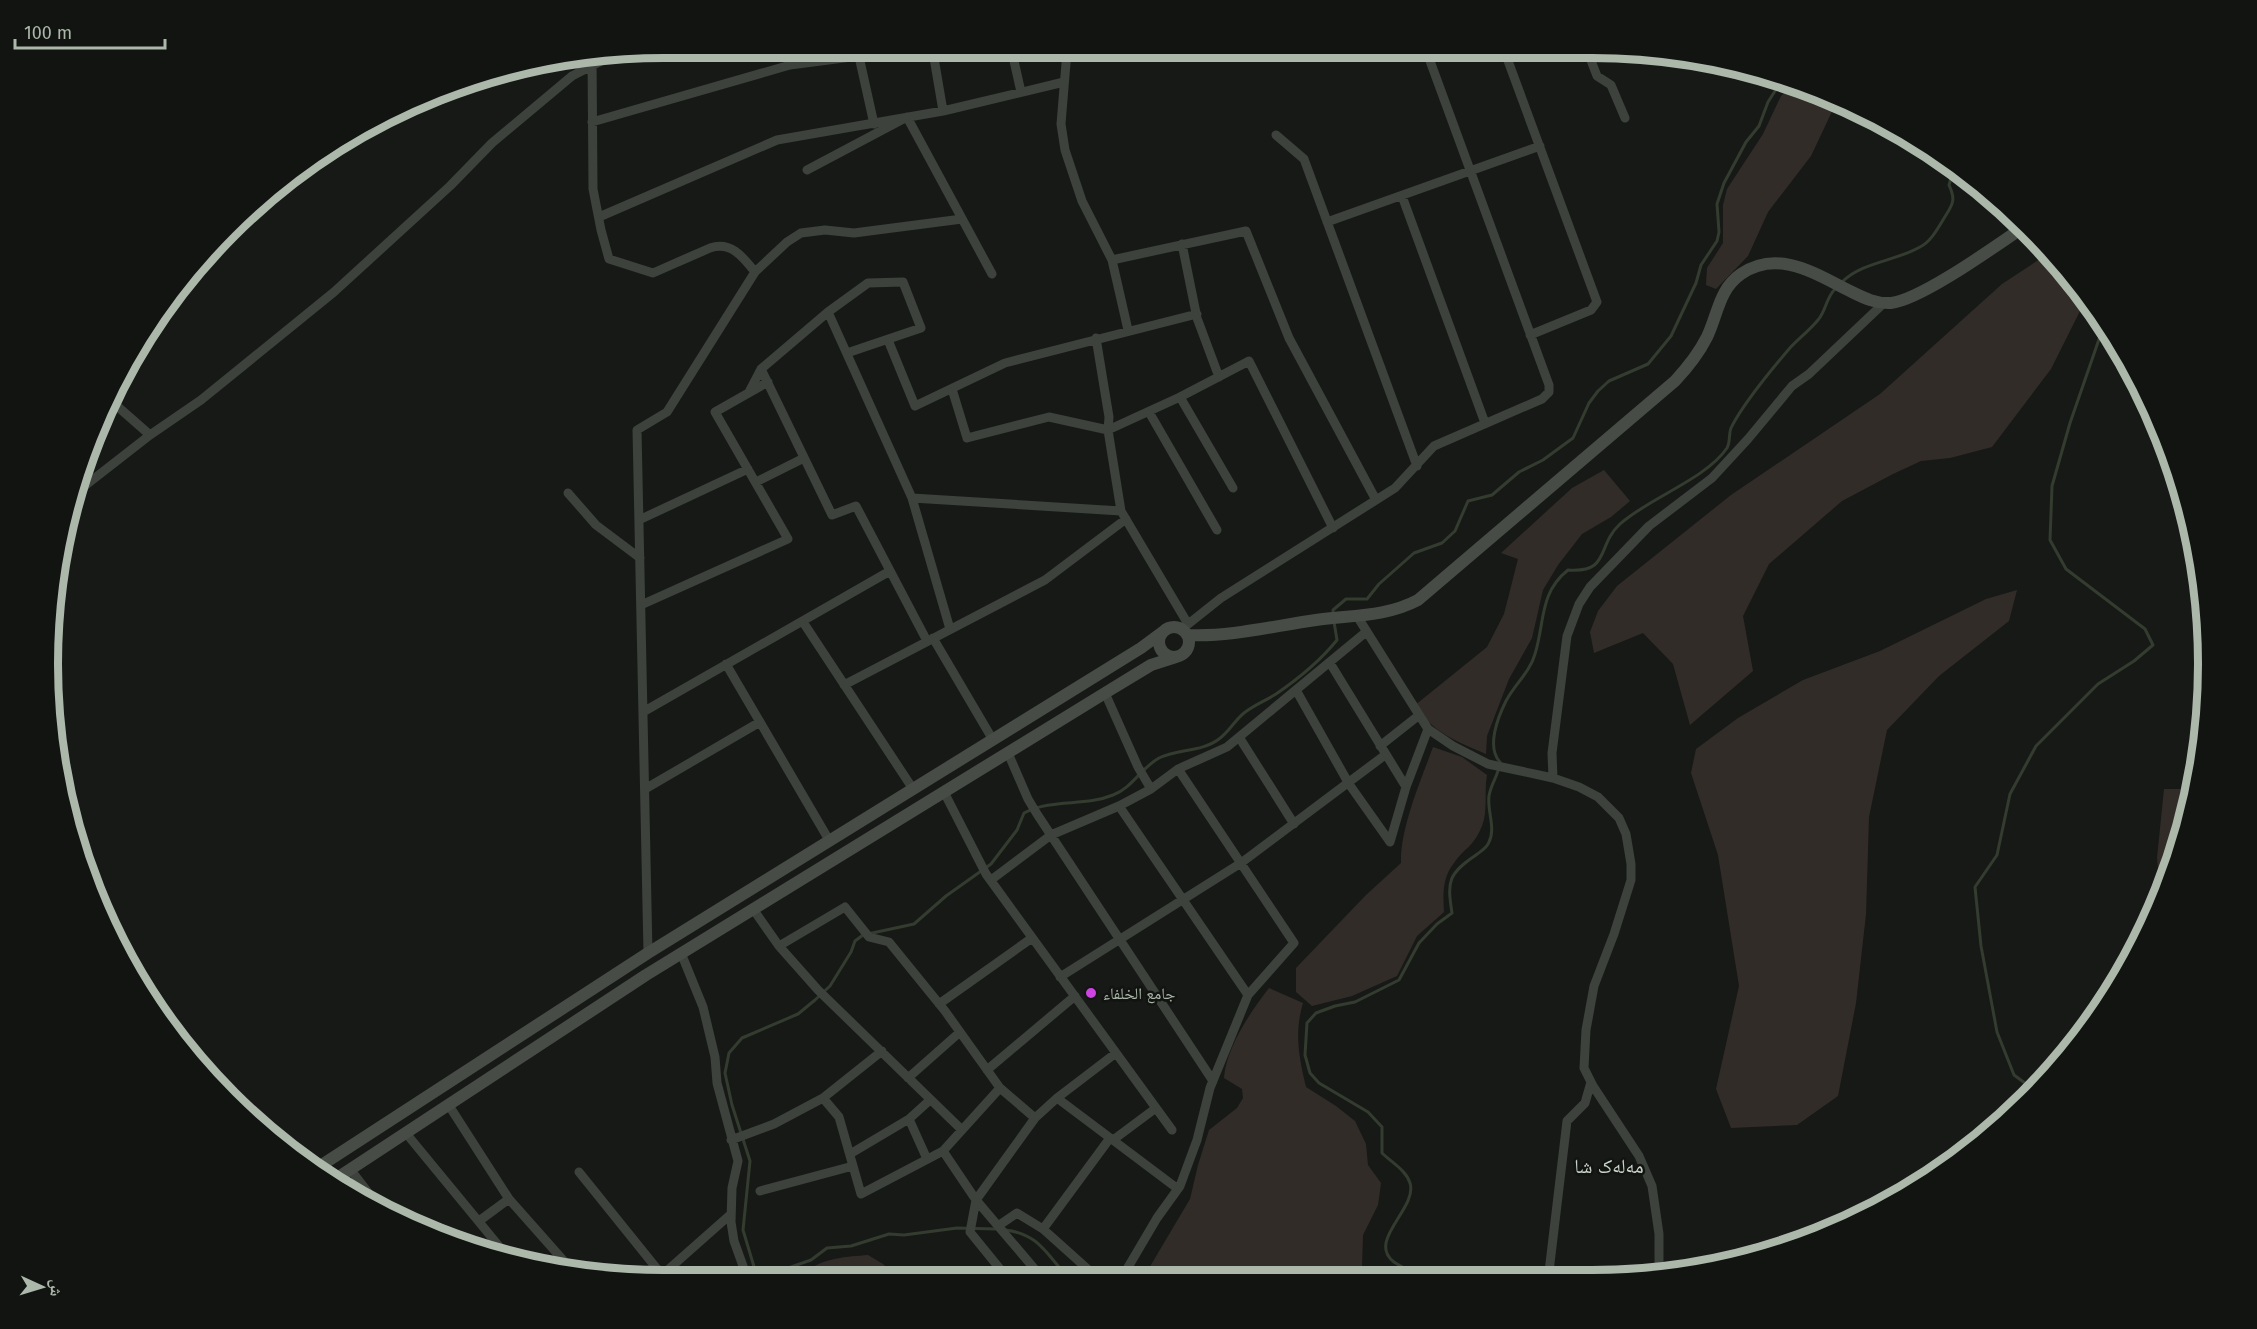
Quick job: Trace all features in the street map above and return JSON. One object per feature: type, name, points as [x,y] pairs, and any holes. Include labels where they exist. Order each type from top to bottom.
[{"type":"main road","points":[[323,1164],[648,953],[1141,648],[1164,631],[1173,627],[1224,634],[1391,612],[1427,594],[1675,381],[1702,347],[1726,289],[1744,272],[1768,263],[1786,263],[1806,269],[1872,302],[1892,303],[1918,293],[1985,254],[2017,232]]},
{"type":"main road","points":[[1164,631],[1160,639],[1161,648],[1167,655],[1180,655],[1189,645],[1186,629]]},
{"type":"main road","points":[[340,1176],[681,953],[1105,693],[1151,665],[1180,655],[1224,634]]},
{"type":"main road","points":[[788,866],[790,873],[798,882]]},
{"type":"main road","points":[[769,877],[776,882],[778,894]]},
{"type":"main road","points":[[432,1094],[432,1105],[444,1107]]},
{"type":"main road","points":[[406,1109],[417,1114],[418,1122],[411,1129]]},
{"type":"street","points":[[788,58],[790,65]]},
{"type":"street","points":[[592,122],[790,65],[834,58]]},
{"type":"street","points":[[860,58],[874,124]]},
{"type":"street","points":[[934,58],[943,111]]},
{"type":"street","points":[[1013,58],[1021,92]]},
{"type":"street","points":[[1067,58],[1061,124],[1065,150],[1082,201],[1112,260],[1128,330]]},
{"type":"street","points":[[1066,71],[1072,58]]},
{"type":"street","points":[[1096,338],[1109,417],[1108,430],[1124,515],[1186,629],[1221,598],[1334,528],[1403,481],[1428,451],[1440,442],[1542,399],[1549,392],[1549,385],[1429,58]]},
{"type":"street","points":[[1507,58],[1597,302],[1591,310],[1530,335]]},
{"type":"street","points":[[1590,58],[1597,76],[1611,85],[1625,118]]},
{"type":"street","points":[[592,64],[593,189],[609,259],[653,273],[718,245],[735,250],[755,272]]},
{"type":"street","points":[[86,485],[150,435],[201,400],[334,292],[450,186],[492,143],[572,76],[592,64]]},
{"type":"street","points":[[599,217],[777,140],[943,111],[1064,82]]},
{"type":"street","points":[[807,170],[907,117]]},
{"type":"street","points":[[907,117],[992,274]]},
{"type":"street","points":[[1276,135],[1304,159],[1417,465]]},
{"type":"street","points":[[1327,222],[1540,146]]},
{"type":"street","points":[[1402,195],[1485,423]]},
{"type":"street","points":[[648,953],[637,430],[667,412],[755,272],[787,242],[801,233],[825,230],[854,233],[962,219]]},
{"type":"street","points":[[1112,260],[1246,231],[1289,338],[1376,500]]},
{"type":"street","points":[[1182,244],[1197,314],[1219,377]]},
{"type":"street","points":[[749,392],[761,369],[828,312],[868,283],[903,282],[921,328],[847,354]]},
{"type":"street","points":[[1553,778],[1551,753],[1566,636],[1579,604],[1590,587],[1648,526],[1712,478],[1749,439],[1792,386],[1809,374],[1885,302]]},
{"type":"street","points":[[828,312],[912,498],[950,629]]},
{"type":"street","points":[[888,340],[915,406],[1005,363],[1197,314]]},
{"type":"street","points":[[952,389],[967,438],[1049,417],[1108,430],[1180,397],[1249,361],[1334,528]]},
{"type":"street","points":[[761,369],[832,515],[856,506],[890,571],[993,740]]},
{"type":"street","points":[[641,605],[788,539],[716,412],[768,382]]},
{"type":"street","points":[[1180,397],[1233,488]]},
{"type":"street","points":[[117,406],[150,435]]},
{"type":"street","points":[[1149,412],[1217,530]]},
{"type":"street","points":[[756,483],[804,458]]},
{"type":"street","points":[[639,520],[748,469]]},
{"type":"street","points":[[568,493],[596,525],[640,558]]},
{"type":"street","points":[[912,498],[1124,515]]},
{"type":"street","points":[[844,685],[1045,580],[1124,515]]},
{"type":"street","points":[[643,712],[890,571]]},
{"type":"street","points":[[1352,617],[1366,632],[1428,729],[1453,746],[1488,764],[1553,778],[1579,787],[1598,797],[1619,818],[1626,834],[1631,880],[1594,986],[1586,1030],[1584,1068],[1639,1156],[1652,1186],[1659,1234],[1659,1266]]},
{"type":"street","points":[[803,622],[913,789]]},
{"type":"street","points":[[988,877],[1051,835],[1119,806],[1151,789],[1178,769],[1227,747],[1366,632]]},
{"type":"street","points":[[1330,663],[1406,787]]},
{"type":"street","points":[[726,664],[829,840]]},
{"type":"street","points":[[1296,690],[1349,784],[1390,842],[1406,787],[1428,729]]},
{"type":"street","points":[[1105,693],[1138,767],[1151,789]]},
{"type":"street","points":[[1380,746],[1418,716]]},
{"type":"street","points":[[645,789],[760,722]]},
{"type":"street","points":[[1239,737],[1294,824]]},
{"type":"street","points":[[1008,753],[1037,814],[1213,1082]]},
{"type":"street","points":[[1060,977],[1240,863],[1385,755]]},
{"type":"street","points":[[1126,1270],[1157,1218],[1178,1189],[1197,1140],[1213,1082],[1248,995],[1294,943],[1178,769]]},
{"type":"street","points":[[944,792],[988,877],[1172,1130]]},
{"type":"street","points":[[1119,806],[1248,995]]},
{"type":"street","points":[[779,946],[844,907],[869,936],[890,942],[939,1004],[1000,1088],[1035,1118]]},
{"type":"street","points":[[753,909],[779,946],[818,990],[962,1130]]},
{"type":"street","points":[[939,1004],[1032,938]]},
{"type":"street","points":[[681,953],[703,1006],[715,1057],[717,1083],[738,1161],[732,1188],[731,1214],[734,1241],[744,1270]]},
{"type":"street","points":[[987,1070],[1075,996]]},
{"type":"street","points":[[908,1078],[960,1032]]},
{"type":"street","points":[[733,1139],[774,1124],[823,1098],[882,1051]]},
{"type":"street","points":[[1001,1270],[970,1232],[976,1200],[1035,1118],[1057,1098],[1116,1053]]},
{"type":"street","points":[[1549,1270],[1567,1121],[1585,1103],[1591,1082]]},
{"type":"street","points":[[823,1098],[839,1117],[861,1194],[943,1151],[1000,1088]]},
{"type":"street","points":[[1057,1098],[1178,1189]]},
{"type":"street","points":[[850,1154],[909,1119],[930,1100]]},
{"type":"street","points":[[444,1107],[510,1199],[565,1262]]},
{"type":"street","points":[[1043,1228],[1112,1139],[1156,1108]]},
{"type":"street","points":[[909,1119],[927,1158]]},
{"type":"street","points":[[411,1129],[500,1248]]},
{"type":"street","points":[[943,1151],[976,1200],[1035,1270]]},
{"type":"street","points":[[760,1191],[853,1166]]},
{"type":"street","points":[[350,1169],[369,1193]]},
{"type":"street","points":[[579,1172],[658,1270]]},
{"type":"street","points":[[479,1221],[510,1199]]},
{"type":"street","points":[[998,1226],[1017,1213],[1043,1228],[1089,1270]]},
{"type":"street","points":[[668,1270],[731,1214]]},
{"type":"shaded area","points":[[1787,91],[1833,109],[1811,156],[1768,212],[1748,256],[1716,289],[1706,285],[1707,268],[1723,243],[1723,205],[1727,189],[1763,134],[1781,96]]},
{"type":"shaded area","points":[[2041,258],[2082,308],[2051,369],[1992,447],[1950,458],[1921,461],[1893,474],[1842,501],[1769,564],[1743,616],[1753,671],[1690,725],[1673,664],[1643,633],[1594,653],[1590,632],[1598,611],[1617,586],[1731,495],[1880,394],[2002,284]]},
{"type":"shaded area","points":[[1604,470],[1630,501],[1611,517],[1582,534],[1558,565],[1543,590],[1532,638],[1509,679],[1487,736],[1486,754],[1446,735],[1430,723],[1414,706],[1487,647],[1504,614],[1518,559],[1501,553],[1572,488]]},
{"type":"shaded area","points":[[2017,590],[2009,621],[1939,676],[1887,730],[1869,817],[1866,914],[1856,1003],[1838,1096],[1797,1125],[1731,1128],[1716,1089],[1739,986],[1718,855],[1691,773],[1696,749],[1738,718],[1803,680],[1880,651],[1986,599]]},
{"type":"shaded area","points":[[1433,747],[1462,757],[1487,775],[1484,820],[1475,839],[1447,875],[1444,912],[1417,936],[1397,976],[1352,996],[1312,1006],[1296,992],[1296,968],[1366,895],[1401,863],[1408,820]]},
{"type":"shaded area","points":[[2164,789],[2186,789],[2178,821],[2159,878],[2157,858]]},
{"type":"shaded area","points":[[1269,988],[1303,1003],[1298,1045],[1306,1087],[1355,1121],[1366,1144],[1368,1165],[1381,1183],[1378,1205],[1363,1235],[1362,1267],[1366,1270],[1148,1270],[1190,1199],[1209,1130],[1237,1108],[1243,1098],[1242,1089],[1224,1078],[1234,1042]]},
{"type":"shaded area","points":[[868,1255],[889,1270],[809,1270],[821,1263]]},
{"type":"waterway","points":[[1333,616],[1333,610],[1346,599],[1367,599],[1379,584],[1414,553],[1442,543],[1455,531],[1468,501],[1492,495],[1519,472],[1543,460],[1573,438],[1589,403],[1598,391],[1609,381],[1648,364],[1671,336],[1696,283],[1701,265],[1717,241],[1719,232],[1717,204],[1724,183],[1746,142],[1759,126],[1768,102],[1778,88]]},
{"type":"waterway","points":[[1842,282],[1859,270],[1911,252],[1928,241],[1952,204],[1953,197],[1949,185],[1951,177]]},
{"type":"waterway","points":[[1408,1270],[1394,1262],[1387,1254],[1386,1244],[1389,1234],[1407,1203],[1410,1193],[1408,1178],[1382,1153],[1382,1127],[1368,1112],[1319,1083],[1310,1073],[1305,1055],[1307,1023],[1316,1013],[1355,1002],[1399,980],[1419,943],[1437,924],[1452,913],[1450,886],[1455,873],[1485,848],[1491,837],[1489,796],[1500,762],[1494,748],[1497,723],[1506,701],[1533,660],[1544,609],[1552,588],[1568,570],[1582,570],[1597,563],[1613,532],[1620,524],[1692,479],[1718,459],[1727,448],[1731,428],[1744,407],[1789,349],[1818,320],[1835,289]]},
{"type":"waterway","points":[[2028,1085],[2014,1075],[1997,1032],[1981,946],[1975,887],[1997,855],[2010,794],[2036,746],[2098,684],[2134,661],[2153,645],[2145,629],[2066,569],[2050,540],[2052,486],[2070,423],[2100,335]]},
{"type":"waterway","points":[[755,1270],[743,1230],[750,1161],[732,1105],[725,1073],[729,1053],[742,1038],[798,1014],[815,1000],[830,986],[851,952],[855,941],[863,935],[914,924],[946,896],[991,864],[1017,830],[1024,813],[1035,808],[1091,801],[1113,795],[1126,788],[1159,758],[1205,746],[1219,739],[1244,713],[1276,694],[1323,655],[1337,640],[1334,622]]},
{"type":"waterway","points":[[782,1270],[811,1260],[827,1248],[851,1246],[889,1234],[904,1235],[957,1228],[996,1229]]},
{"type":"waterway","points":[[1006,1230],[1036,1242],[1062,1270]]},
{"type":"place","name":"جامع الخلفاء","points":[[1091,993]]},
{"type":"district","name":"مەلەک شا","points":[[1609,1166]]}]
